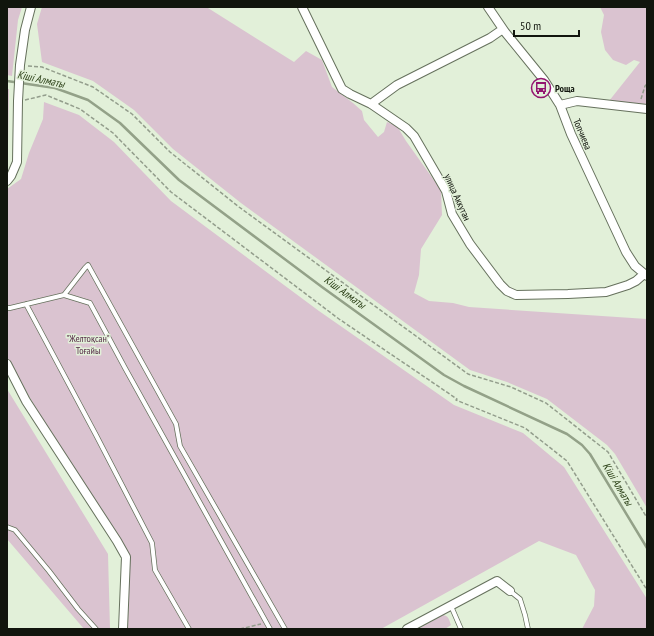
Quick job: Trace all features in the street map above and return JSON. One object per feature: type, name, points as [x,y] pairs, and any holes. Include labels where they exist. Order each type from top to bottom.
[{"type":"street","points":[[7,180],[11,176],[17,162],[20,65],[25,30],[31,7]]},
{"type":"street","name":"улица Аккутан","points":[[302,7],[342,89],[371,104],[406,128],[414,136],[446,191],[452,214],[470,244],[507,291],[516,295],[606,292],[628,285],[646,275]]},
{"type":"street","name":"Топчиева","points":[[488,7],[503,29],[544,80],[560,105],[571,134],[626,252],[635,266],[646,275]]},
{"type":"street","points":[[371,104],[397,85],[490,38],[503,29]]},
{"type":"street","points":[[560,105],[577,101],[647,109]]},
{"type":"street","points":[[7,364],[26,400],[126,557],[123,629]]},
{"type":"street","points":[[407,629],[497,581],[510,591]]},
{"type":"lane","points":[[64,295],[88,265],[176,424],[180,446],[285,629]]},
{"type":"lane","points":[[7,308],[64,295],[90,303],[270,629]]},
{"type":"lane","points":[[26,304],[152,543],[154,570],[188,629]]},
{"type":"lane","points":[[7,526],[15,530],[78,609],[96,629]]},
{"type":"lane","points":[[510,591],[520,599],[526,615],[528,629]]},
{"type":"lane","points":[[451,606],[461,629]]},
{"type":"path","points":[[20,65],[42,67],[93,87],[132,114],[170,152],[239,207],[468,374],[511,387],[546,403],[608,452],[647,518]]},
{"type":"path","points":[[638,109],[645,86],[647,84]]},
{"type":"path","points":[[18,101],[46,95],[80,110],[112,133],[171,192],[339,319],[457,399],[456,400],[525,428],[567,461],[647,590]]},
{"type":"path","points":[[240,629],[266,623]]},
{"type":"green space","points":[[7,7],[22,7],[18,20],[12,76],[7,75]]},
{"type":"green space","points":[[42,7],[207,7],[294,62],[306,51],[322,60],[332,87],[362,111],[364,120],[378,137],[384,132],[387,122],[397,126],[441,190],[442,215],[421,249],[419,275],[414,293],[429,301],[453,303],[469,307],[647,319],[647,508],[615,454],[607,445],[547,399],[507,382],[470,370],[241,203],[173,149],[134,110],[93,81],[42,62],[37,24]]},
{"type":"green space","points":[[600,7],[647,7],[647,104],[609,101],[640,62],[634,60],[626,65],[613,60],[605,50],[601,32],[604,15]]},
{"type":"green space","points":[[7,89],[9,89],[7,151]]},
{"type":"green space","name":"\"Желтоқсан\" Тоғайы","points":[[44,102],[79,115],[114,142],[171,201],[319,311],[454,405],[523,433],[564,467],[647,599],[647,629],[582,629],[594,606],[595,590],[576,555],[539,541],[381,629],[128,629],[129,557],[77,477],[7,359],[7,189],[21,179],[29,153],[43,119]]},
{"type":"green space","points":[[7,389],[108,554],[110,629],[84,629],[7,539]]},
{"type":"green space","points":[[443,615],[448,617],[451,625],[445,629],[418,629]]},
{"type":"waterway","name":"Кіші Алматы","points":[[7,81],[55,88],[88,100],[120,123],[179,180],[322,287],[444,375],[464,386],[567,434],[582,445],[590,454],[647,548]]},
{"type":"place","name":"Роща","points":[[541,88]]}]
